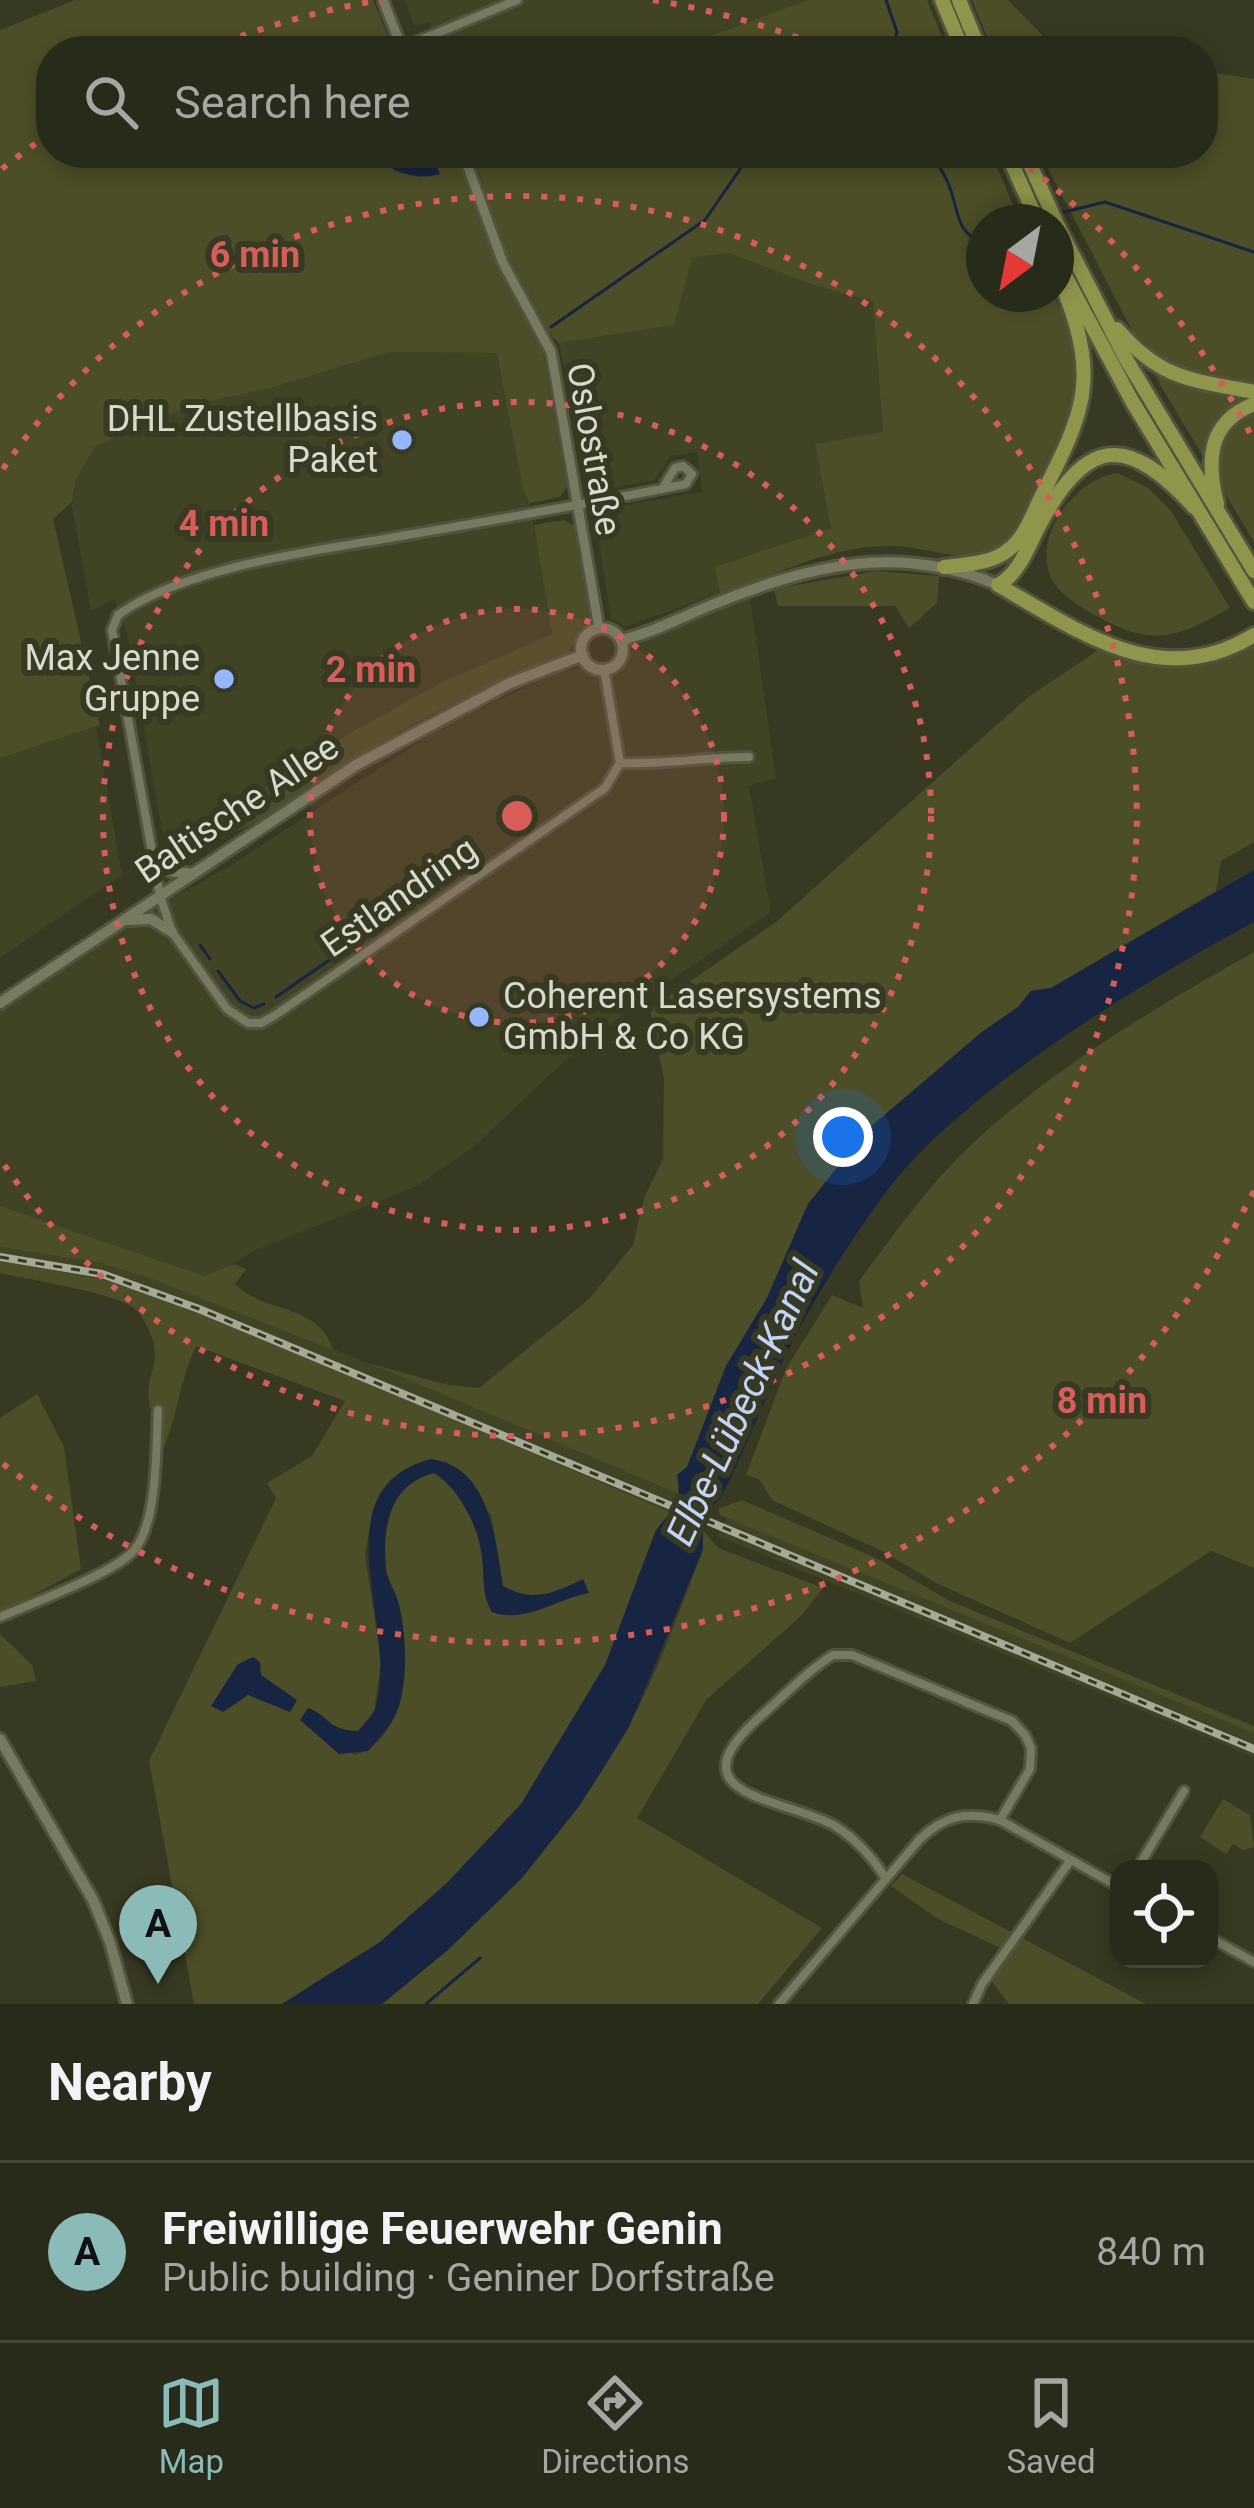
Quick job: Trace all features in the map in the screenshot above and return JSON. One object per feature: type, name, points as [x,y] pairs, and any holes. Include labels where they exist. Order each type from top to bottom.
[{"type":"highway","points":[[942,0],[957,36]]},
{"type":"highway","points":[[959,0],[974,36]]},
{"type":"highway","points":[[1015,168],[1035,204]]},
{"type":"highway","points":[[1028,168],[1037,204]]},
{"type":"highway","points":[[1074,258],[1254,571]]},
{"type":"highway","points":[[1074,295],[1194,507],[1254,602]]},
{"type":"highway","points":[[1098,306],[1140,354],[1171,375],[1254,392]]},
{"type":"highway","points":[[944,566],[996,558],[1014,545],[1078,419],[1085,388],[1084,355],[1071,312]]},
{"type":"highway","points":[[1222,521],[1209,472],[1211,449],[1231,419],[1254,404]]},
{"type":"highway","points":[[1194,507],[1147,463],[1127,456],[1096,458],[1058,491],[1014,573],[998,585],[1075,631],[1132,653],[1192,657],[1224,650],[1253,636]]},
{"type":"main road","points":[[621,640],[751,590],[851,562],[944,566],[998,585]]},
{"type":"main road","points":[[599,628],[613,631],[621,640],[619,661],[604,669],[590,665],[583,655],[584,640],[599,628]]},
{"type":"main road","name":"Baltische Allee","points":[[0,1003],[341,775],[510,683],[583,655]]},
{"type":"main road","points":[[153,859],[170,871],[193,874]]},
{"type":"main road","points":[[120,923],[142,917],[172,932]]},
{"type":"main road","points":[[0,1739],[93,1900],[127,2004]]},
{"type":"street","points":[[383,0],[397,36]]},
{"type":"street","points":[[434,36],[517,0]]},
{"type":"street","name":"Oslostraße","points":[[469,168],[503,262],[551,352],[599,628]]},
{"type":"street","points":[[576,505],[662,489]]},
{"type":"street","name":"Estlandring","points":[[576,505],[256,562],[198,579],[118,615],[112,630],[160,896],[172,932],[227,1009],[248,1023],[261,1023],[605,788],[620,763]]},
{"type":"street","points":[[604,669],[620,763],[749,757]]},
{"type":"street","points":[[0,1618],[84,1580],[135,1550],[143,1535],[155,1472],[158,1410]]},
{"type":"street","points":[[886,1879],[840,1828],[753,1798],[737,1788],[728,1772],[734,1741],[832,1655],[852,1655],[1012,1721],[1031,1748],[1030,1769],[1000,1820]]},
{"type":"street","points":[[1142,1860],[1184,1791]]},
{"type":"street","points":[[779,2004],[922,1837],[946,1819],[979,1814],[1000,1820],[1110,1882]]},
{"type":"street","points":[[973,2004],[982,1984],[1070,1861]]},
{"type":"street","points":[[1218,1942],[1253,1960]]},
{"type":"shaded area","points":[[75,0],[373,0],[388,36],[36,36],[36,168],[461,168],[508,285],[543,352],[567,487],[560,497],[530,503],[523,490],[497,353],[389,352],[271,388],[195,404],[95,446],[76,479],[72,502],[53,519],[100,725],[0,758],[0,30]]},
{"type":"shaded area","points":[[405,0],[808,0],[711,36],[434,36],[429,22],[414,26]]},
{"type":"shaded area","points":[[808,0],[927,0],[942,36],[711,36]]},
{"type":"shaded area","points":[[972,0],[1008,0],[1043,36],[987,36]]},
{"type":"shaded area","points":[[1218,73],[1254,79],[1254,542],[1161,386],[1074,218],[1074,204],[1066,204],[1048,168],[1218,168]]},
{"type":"shaded area","points":[[477,168],[997,168],[1012,204],[966,204],[966,312],[1063,312],[1073,330],[1079,360],[1078,387],[1061,443],[1009,544],[995,552],[966,556],[891,546],[847,550],[720,596],[715,567],[831,528],[815,444],[883,432],[873,301],[813,285],[728,253],[692,258],[674,325],[559,343],[518,281]]},
{"type":"shaded area","points":[[728,253],[813,285],[873,300],[883,432],[832,528],[716,567],[719,593],[625,627],[611,619],[595,516],[608,508],[702,492],[697,452],[671,456],[654,480],[595,491],[588,485],[559,343],[674,325],[692,258]]},
{"type":"shaded area","points":[[389,352],[498,353],[552,634],[444,681],[355,730],[166,853],[127,633],[115,599],[91,611],[72,506],[76,479],[94,446],[195,404],[271,388]]},
{"type":"shaded area","points":[[1117,473],[1148,488],[1171,511],[1230,608],[1177,633],[1147,635],[1113,625],[1059,589],[1047,561],[1053,527],[1073,497]]},
{"type":"shaded area","points":[[564,520],[574,526],[590,617],[568,654],[401,731],[229,834],[185,866],[174,867],[160,856],[355,730],[444,681],[552,634],[534,525]]},
{"type":"shaded area","points":[[876,571],[939,576],[937,603],[909,628],[895,606],[778,606],[774,589]]},
{"type":"shaded area","points":[[750,597],[776,778],[749,786],[771,912],[639,1002],[559,1066],[476,1145],[417,1186],[256,1250],[218,1272],[206,1276],[0,1206],[0,1010],[134,919],[227,868],[450,722],[557,673],[580,668],[594,676],[617,672],[638,643]]},
{"type":"shaded area","points":[[1254,645],[1254,842],[1221,861],[1216,891],[1051,988],[1031,991],[1018,1007],[868,1129],[808,1204],[767,1298],[726,1366],[687,1467],[677,1475],[679,1494],[371,1364],[448,1385],[479,1388],[589,1299],[633,1245],[644,1198],[663,1159],[664,1079],[650,1009],[776,922],[1028,697],[1100,649],[1178,661],[1217,657]]},
{"type":"shaded area","points":[[96,726],[122,875],[0,958],[0,758]]},
{"type":"shaded area","points":[[1254,952],[1254,1568],[1211,1551],[1070,1643],[936,1583],[882,1551],[772,1500],[759,1479],[746,1475],[786,1369],[832,1295],[863,1308],[859,1281],[940,1177],[1003,1116],[1106,1040]]},
{"type":"shaded area","points":[[0,1206],[205,1276],[234,1264],[246,1269],[235,1284],[261,1301],[316,1324],[333,1350],[101,1263],[0,1247]]},
{"type":"shaded area","points":[[0,1247],[101,1263],[152,1279],[371,1364],[679,1494],[672,1513],[156,1296],[100,1279],[0,1261]]},
{"type":"shaded area","points":[[0,1261],[100,1279],[156,1296],[672,1513],[656,1530],[607,1662],[521,1804],[447,1883],[380,1942],[282,2004],[194,2004],[149,1761],[276,1498],[267,1483],[312,1456],[345,1401],[196,1346],[162,1452],[163,1409],[150,1408],[148,1398],[155,1348],[136,1310],[94,1293],[0,1273]],"holes":[[[446,1461],[491,1515],[503,1586],[533,1595],[582,1580],[588,1593],[493,1612],[485,1591],[480,1544],[452,1488],[434,1473],[407,1487],[391,1511],[385,1540],[386,1571],[404,1637],[400,1699],[382,1736],[354,1755],[309,1708],[334,1726],[358,1732],[374,1711],[381,1661],[365,1554],[372,1516],[390,1480]]]},
{"type":"shaded area","points":[[37,1394],[64,1447],[81,1569],[0,1613],[0,1418]]},
{"type":"shaded area","points":[[742,1500],[876,1558],[950,1601],[1254,1726],[1254,1733],[720,1515],[718,1509]]},
{"type":"shaded area","points":[[727,1516],[1254,1733],[1254,1757],[718,1536]]},
{"type":"shaded area","points":[[702,1529],[718,1548],[823,1588],[801,1616],[707,1699],[637,1818],[822,1928],[758,2004],[382,2004],[486,1912],[577,1808],[638,1708],[703,1550]]},
{"type":"shaded area","points":[[0,1634],[32,1665],[36,1681],[0,1687]]},
{"type":"shaded area","points":[[1223,1799],[1250,1815],[1254,1847],[1244,1850],[1233,1844],[1226,1854],[1200,1837]]},
{"type":"shaded area","points":[[902,1874],[1146,2004],[1009,2004],[990,1979],[1009,1952],[938,1919],[891,1886]]},
{"type":"water","points":[[392,168],[438,168],[440,174],[423,176]]},
{"type":"water","name":"Elbe-Lübeck-Kanal","points":[[1254,870],[1254,922],[1052,1044],[954,1121],[880,1200],[809,1311],[720,1499],[707,1515],[703,1549],[629,1727],[580,1805],[522,1878],[448,1950],[382,2004],[282,2004],[380,1942],[447,1883],[521,1804],[605,1665],[656,1530],[677,1498],[677,1475],[687,1467],[726,1366],[767,1298],[808,1204],[868,1129],[1018,1007],[1031,991],[1051,988]]},
{"type":"water","points":[[431,1459],[451,1465],[478,1490],[492,1527],[503,1586],[524,1594],[543,1594],[583,1579],[589,1593],[528,1613],[492,1612],[480,1544],[466,1509],[434,1473],[419,1479],[398,1497],[385,1538],[386,1569],[399,1604],[404,1642],[399,1706],[368,1751],[339,1754],[300,1720],[308,1708],[334,1726],[358,1731],[374,1712],[380,1677],[369,1531],[377,1500],[396,1475]]},
{"type":"water","points":[[253,1657],[260,1662],[261,1675],[297,1700],[290,1712],[248,1695],[223,1712],[211,1706],[238,1664]]},
{"type":"waterway","points":[[886,0],[896,36]]},
{"type":"waterway","points":[[551,327],[705,220],[741,168]]},
{"type":"waterway","points":[[939,168],[966,232]]},
{"type":"waterway","points":[[1074,210],[1105,202],[1254,252]]},
{"type":"waterway","points":[[200,945],[210,959]]},
{"type":"waterway","points":[[276,997],[331,959]]},
{"type":"waterway","points":[[218,971],[240,1001],[254,1008],[264,1004]]},
{"type":"waterway","points":[[426,2004],[480,1958]]},
{"type":"railway","points":[[0,1257],[102,1274],[199,1309],[1254,1749]]},
{"type":"place","name":"DHL Zustellbasis Paket","points":[[402,440]]},
{"type":"place","name":"Max Jenne Gruppe","points":[[224,679]]},
{"type":"place","name":"Coherent Lasersystems GmbH & Co KG","points":[[479,1017]]},
{"type":"place","name":"Freiwillige Feuerwehr Genin","points":[[158,1984]]}]
